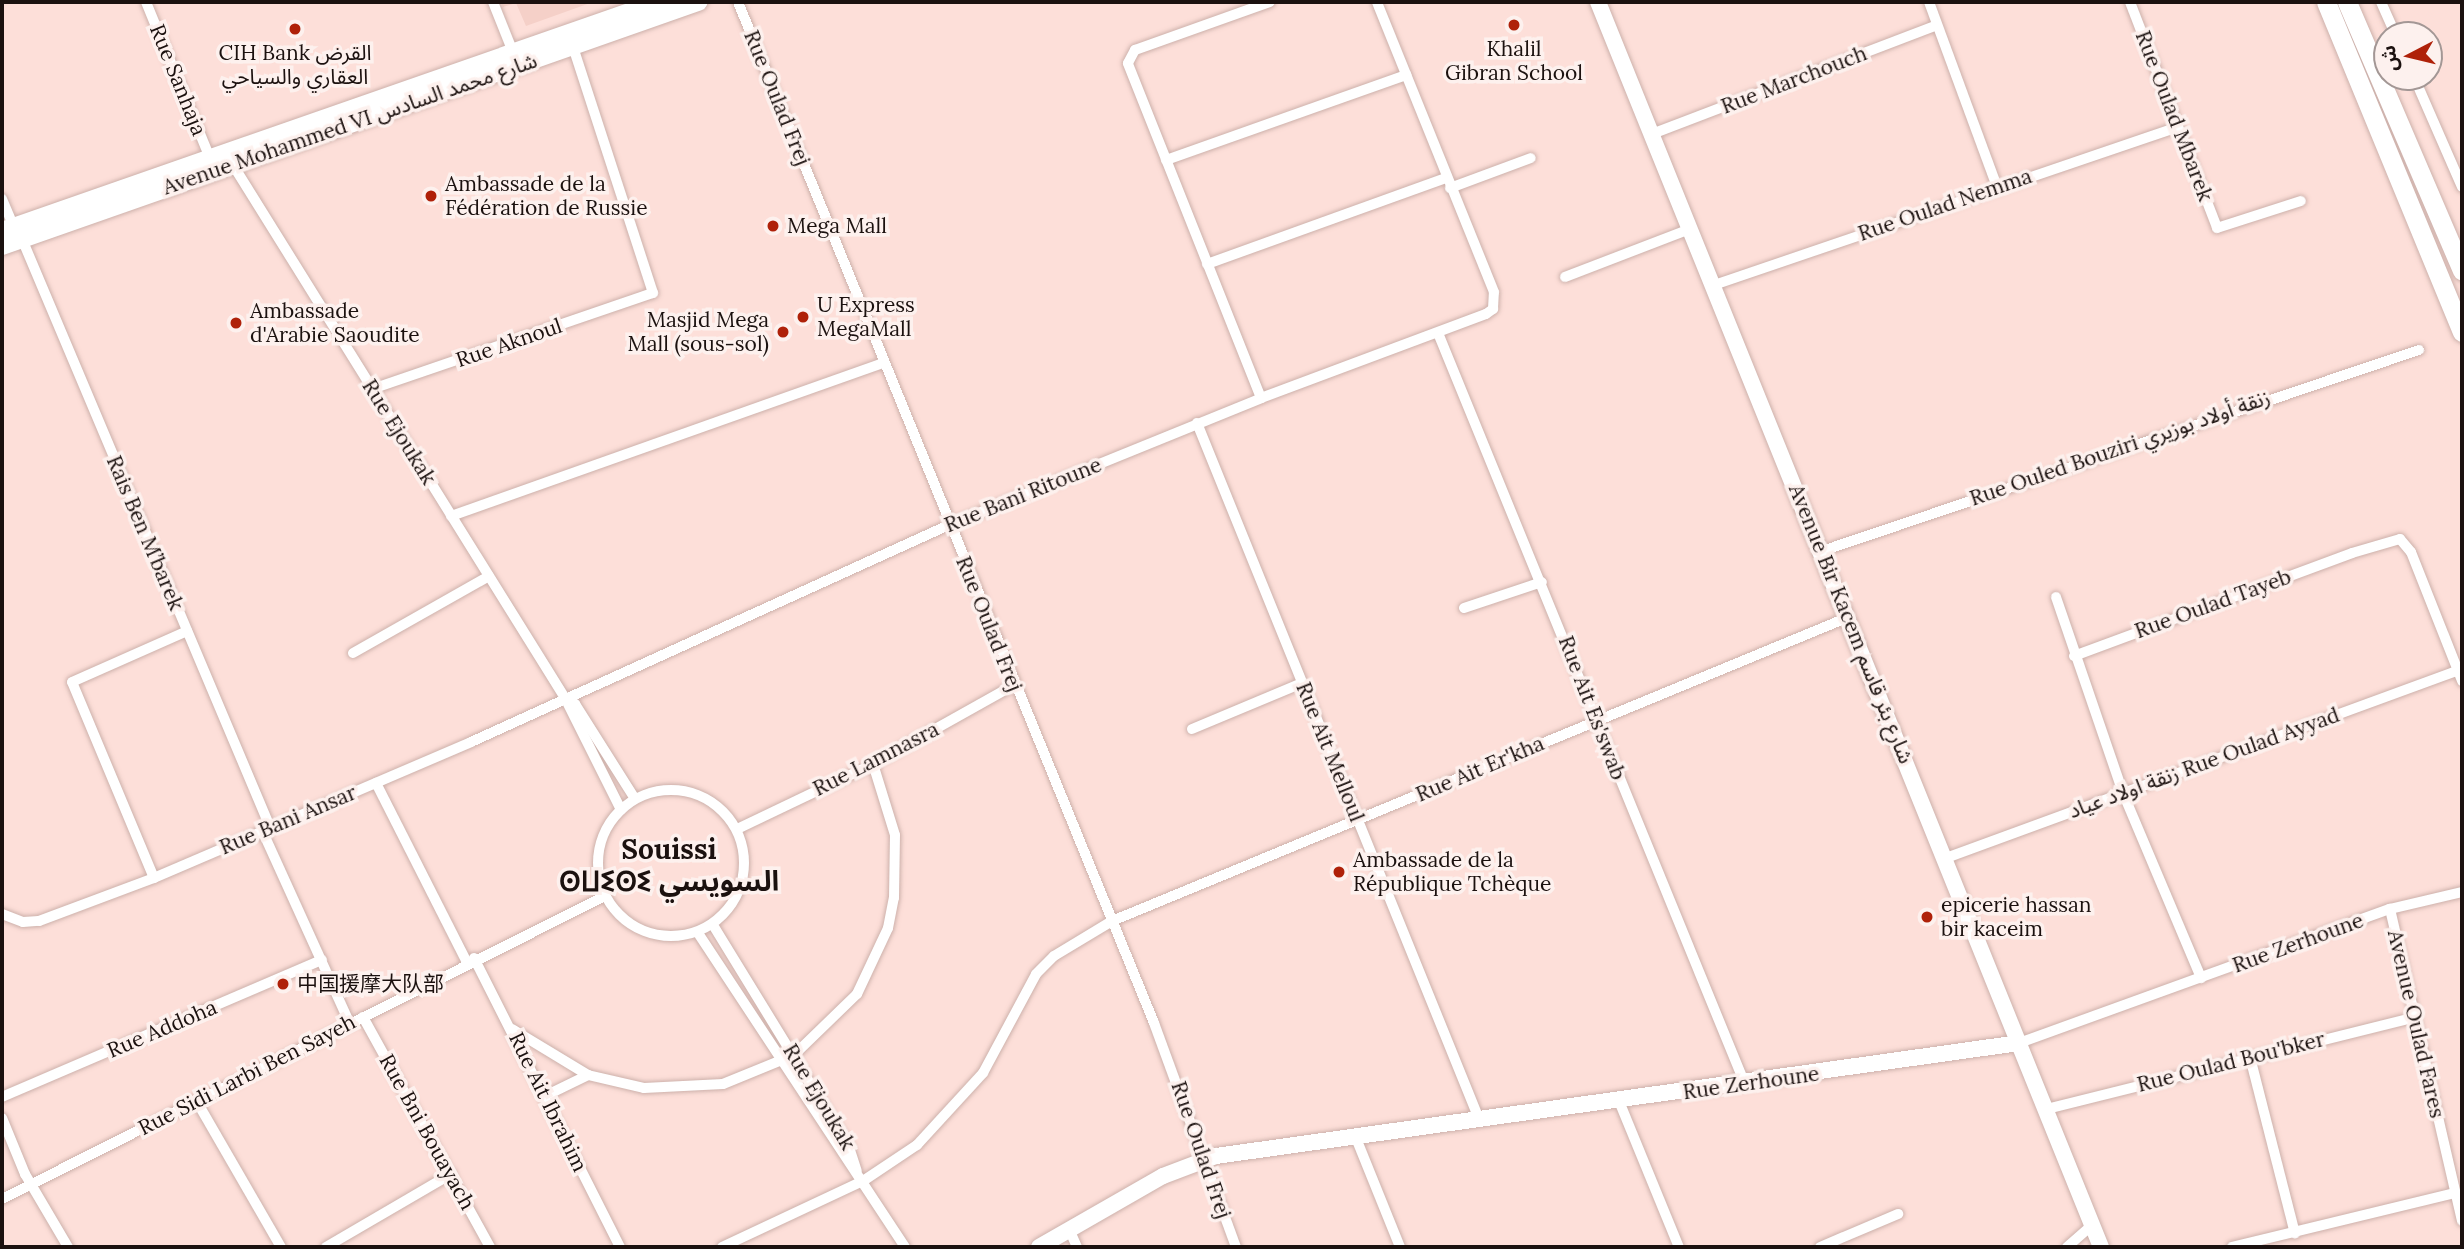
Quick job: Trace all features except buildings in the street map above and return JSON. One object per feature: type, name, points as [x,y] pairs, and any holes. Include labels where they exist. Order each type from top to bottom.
[{"type":"highway","points":[[2314,2],[2354,90],[2371,111]]},
{"type":"highway","points":[[2326,2],[2462,332]]},
{"type":"highway","points":[[2347,2],[2462,270]]},
{"type":"main road","name":"Avenue Mohammed VI شارع محمد السادس","points":[[2,246],[13,232],[210,158],[658,2]]},
{"type":"main road","name":"Avenue Mohammed VI شارع محمد السادس","points":[[13,232],[233,165],[698,2]]},
{"type":"street","name":"Rue Sanhaja","points":[[146,2],[210,158]]},
{"type":"street","points":[[493,2],[513,52]]},
{"type":"street","name":"Rue Oulad Frej","points":[[738,2],[1189,1111],[1203,1160],[1236,1247]]},
{"type":"street","points":[[1261,398],[1129,70],[1131,54],[1269,2]]},
{"type":"street","points":[[1377,2],[1448,183]]},
{"type":"street","name":"Avenue Bir Kacem شارع بئر قاسم","points":[[1598,2],[1849,617],[2101,1247]]},
{"type":"street","points":[[1929,2],[1997,187]]},
{"type":"street","name":"Rue Oulad Mbarek","points":[[2130,2],[2177,127],[2220,229],[2301,201]]},
{"type":"street","points":[[2381,2],[2390,21]]},
{"type":"street","name":"Rue Marchouch","points":[[1652,134],[1937,25]]},
{"type":"street","name":"Rue Aknoul","points":[[372,388],[646,297],[654,288],[573,47]]},
{"type":"street","points":[[1166,160],[1406,75]]},
{"type":"street","points":[[2420,91],[2462,187]]},
{"type":"street","name":"Rue Oulad Nemma","points":[[1714,285],[2177,127]]},
{"type":"street","points":[[1207,264],[1531,158]]},
{"type":"street","name":"Rue Ejoukak","points":[[233,165],[567,697],[621,810]]},
{"type":"street","name":"Rue Bani Ritoune","points":[[567,697],[949,524],[1197,423],[1486,314],[1493,309],[1494,292],[1448,183]]},
{"type":"street","name":"Rais Ben M’barek","points":[[2,200],[13,232],[187,631],[266,829]]},
{"type":"street","points":[[1565,277],[1690,229]]},
{"type":"street","name":"Rue Ait Es'swab","points":[[1438,333],[1745,1084]]},
{"type":"street","name":"Rue Ouled Bouziri زنقة أولاد بوزيري","points":[[1822,551],[2419,349]]},
{"type":"street","points":[[451,516],[884,363]]},
{"type":"street","name":"Rue Ait Melloul","points":[[1197,423],[1479,1119]]},
{"type":"street","name":"Rue Oulad Tayeb","points":[[2074,656],[2352,553],[2404,541],[2461,673]]},
{"type":"street","points":[[353,653],[489,576]]},
{"type":"street","points":[[1464,608],[1542,582]]},
{"type":"street","points":[[2056,597],[2123,793],[2201,978]]},
{"type":"street","name":"Rue Ait Er'kha","points":[[722,1247],[917,1145],[959,1103],[983,1073],[1036,974],[1054,956],[1112,921],[1849,617]]},
{"type":"street","points":[[154,878],[72,682],[187,631]]},
{"type":"street","name":"زنقة اولاد عياد Rue Oulad Ayyad","points":[[1946,858],[2461,673]]},
{"type":"street","points":[[1192,729],[1303,683]]},
{"type":"street","name":"Rue Lamnasra","points":[[737,829],[873,764],[1014,685]]},
{"type":"street","name":"Rue Ejoukak","points":[[567,697],[575,704],[635,799]]},
{"type":"street","name":"Rue Bani Ansar","points":[[2,914],[23,922],[39,921],[154,878],[376,783],[567,697]]},
{"type":"street","points":[[512,1029],[588,1075],[645,1088],[696,1089],[723,1084],[794,1055],[857,995],[888,928],[894,898],[895,835],[873,764]]},
{"type":"street","name":"Rue Ait Ibrahim","points":[[376,783],[471,960],[512,1029],[620,1247]]},
{"type":"street","points":[[658,791],[683,791],[706,798],[737,829],[745,860],[741,886],[729,909],[713,925],[698,933],[675,937],[636,928],[605,896],[598,862],[601,843],[621,810],[635,799],[658,791]]},
{"type":"street","points":[[266,829],[350,1024]]},
{"type":"street","name":"Rue Zerhoune","points":[[1039,1247],[1163,1176],[1203,1160],[2018,1043],[2390,909],[2462,892]]},
{"type":"street","name":"Rue Sidi Larbi Ben Sayeh","points":[[2,1199],[471,960],[605,896]]},
{"type":"street","name":"Avenue Oulad Fares","points":[[2390,909],[2462,1221]]},
{"type":"street","name":"Rue Ejoukak","points":[[713,925],[849,1147],[860,1176]]},
{"type":"street","name":"Rue Ejoukak","points":[[698,933],[905,1247]]},
{"type":"street","name":"Rue Addoha","points":[[2,1097],[322,960]]},
{"type":"street","name":"Rue Bni Bouayach","points":[[363,1017],[490,1247]]},
{"type":"street","name":"Rue Oulad Bou'bker","points":[[2047,1109],[2415,1017]]},
{"type":"street","points":[[2250,1057],[2295,1233]]},
{"type":"street","points":[[545,1096],[588,1075]]},
{"type":"street","points":[[196,1100],[281,1247]]},
{"type":"street","points":[[1619,1101],[1679,1247]]},
{"type":"street","points":[[2,1118],[31,1184],[68,1247]]},
{"type":"street","points":[[1356,1138],[1400,1247]]},
{"type":"street","points":[[326,1247],[450,1174]]},
{"type":"street","points":[[2232,1247],[2455,1193]]},
{"type":"street","points":[[1820,1247],[1898,1214]]},
{"type":"street","points":[[2067,1247],[2092,1225]]},
{"type":"street","points":[[1069,1229],[1077,1247]]},
{"type":"shaded area","points":[[501,2],[593,2],[526,26],[516,3],[503,7]]},
{"type":"place","name":"Khalil Gibran School","points":[[1514,25]]},
{"type":"place","name":"CIH Bank القرض العقاري والسياحي","points":[[295,29]]},
{"type":"place","name":"Ambassade de la Fédération de Russie","points":[[431,196]]},
{"type":"place","name":"Mega Mall","points":[[773,226]]},
{"type":"place","name":"U Express MegaMall","points":[[803,317]]},
{"type":"place","name":"Ambassade d'Arabie Saoudite","points":[[236,323]]},
{"type":"place","name":"Masjid Mega Mall (sous-sol)","points":[[783,332]]},
{"type":"place","name":"Ambassade de la République Tchèque","points":[[1339,872]]},
{"type":"place","name":"epicerie hassan bir kaceim","points":[[1927,917]]},
{"type":"place","name":"中国援摩大队部","points":[[283,984]]},
{"type":"district","name":"Souissi ⵙⵡⵉⵙⵉ السويسي","points":[[669,865]]}]
